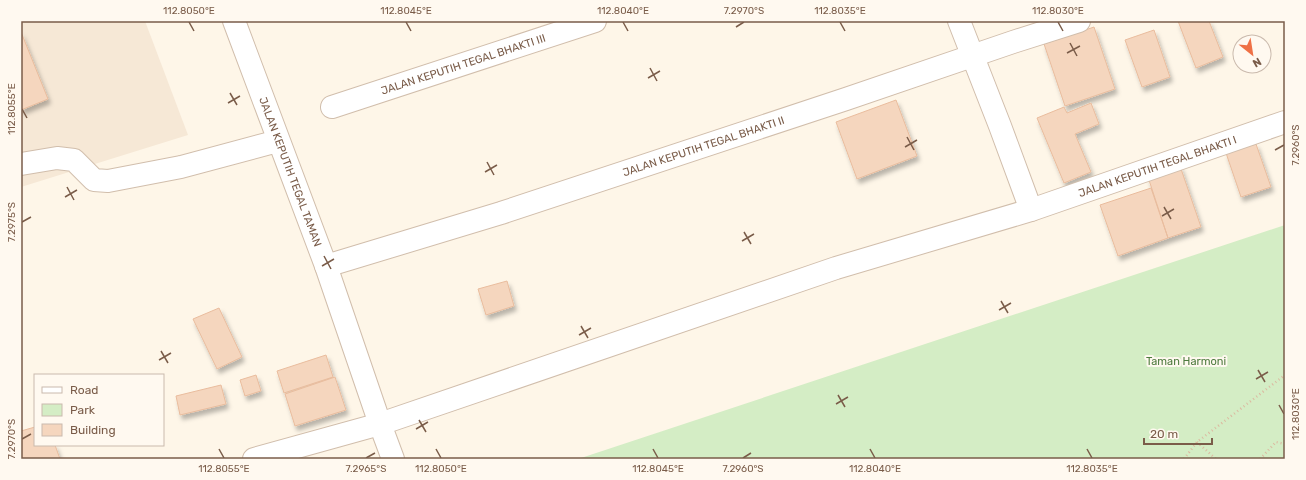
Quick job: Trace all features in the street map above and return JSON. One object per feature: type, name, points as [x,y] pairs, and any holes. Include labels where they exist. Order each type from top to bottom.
[{"type":"street","name":"JALAN KEPUTIH TEGAL TAMAN","points":[[234,21],[326,266],[393,459]]},
{"type":"street","name":"JALAN KEPUTIH TEGAL BHAKTI III","points":[[332,107],[595,21]]},
{"type":"street","points":[[959,21],[1031,210]]},
{"type":"street","name":"JALAN KEPUTIH TEGAL BHAKTI II","points":[[326,266],[501,213],[1079,21]]},
{"type":"street","name":"JALAN KEPUTIH TEGAL BHAKTI I","points":[[254,459],[380,424],[836,268],[1031,210],[1285,122]]},
{"type":"street","points":[[21,164],[58,158],[74,160],[94,180],[108,181],[181,167],[278,141]]},
{"type":"path","points":[[1184,459],[1197,442],[1285,375]]},
{"type":"path","points":[[1197,442],[1216,459]]},
{"type":"path","points":[[1260,459],[1276,442],[1285,444]]},
{"type":"shaded area","points":[[21,21],[145,21],[188,135],[21,187]]},
{"type":"green space","name":"Taman Harmoni","points":[[1285,225],[1285,459],[578,459]]},
{"type":"building","points":[[1178,21],[1209,21],[1223,57],[1196,68]]},
{"type":"building","points":[[1094,27],[1115,89],[1065,106],[1044,44]]},
{"type":"building","points":[[1154,30],[1170,77],[1142,87],[1125,40]]},
{"type":"building","points":[[21,32],[48,99],[21,110]]},
{"type":"building","points":[[896,100],[917,156],[857,179],[836,122]]},
{"type":"building","points":[[1091,103],[1099,124],[1075,134],[1091,172],[1064,183],[1037,118],[1064,107],[1067,113]]},
{"type":"building","points":[[1256,144],[1271,187],[1241,197],[1226,153]]},
{"type":"building","points":[[1180,166],[1201,227],[1168,238],[1148,177]]},
{"type":"building","points":[[1151,188],[1168,238],[1118,256],[1100,205]]},
{"type":"building","points":[[507,281],[514,306],[486,315],[478,289]]},
{"type":"building","points":[[219,308],[242,357],[217,369],[193,319]]},
{"type":"building","points":[[326,355],[333,377],[284,393],[277,371]]},
{"type":"building","points":[[256,375],[261,391],[245,396],[240,380]]},
{"type":"building","points":[[335,377],[346,410],[295,426],[285,394]]},
{"type":"building","points":[[221,385],[226,404],[180,415],[176,396]]},
{"type":"building","points":[[34,427],[34,446],[55,446],[60,459],[21,459],[21,431]]}]
